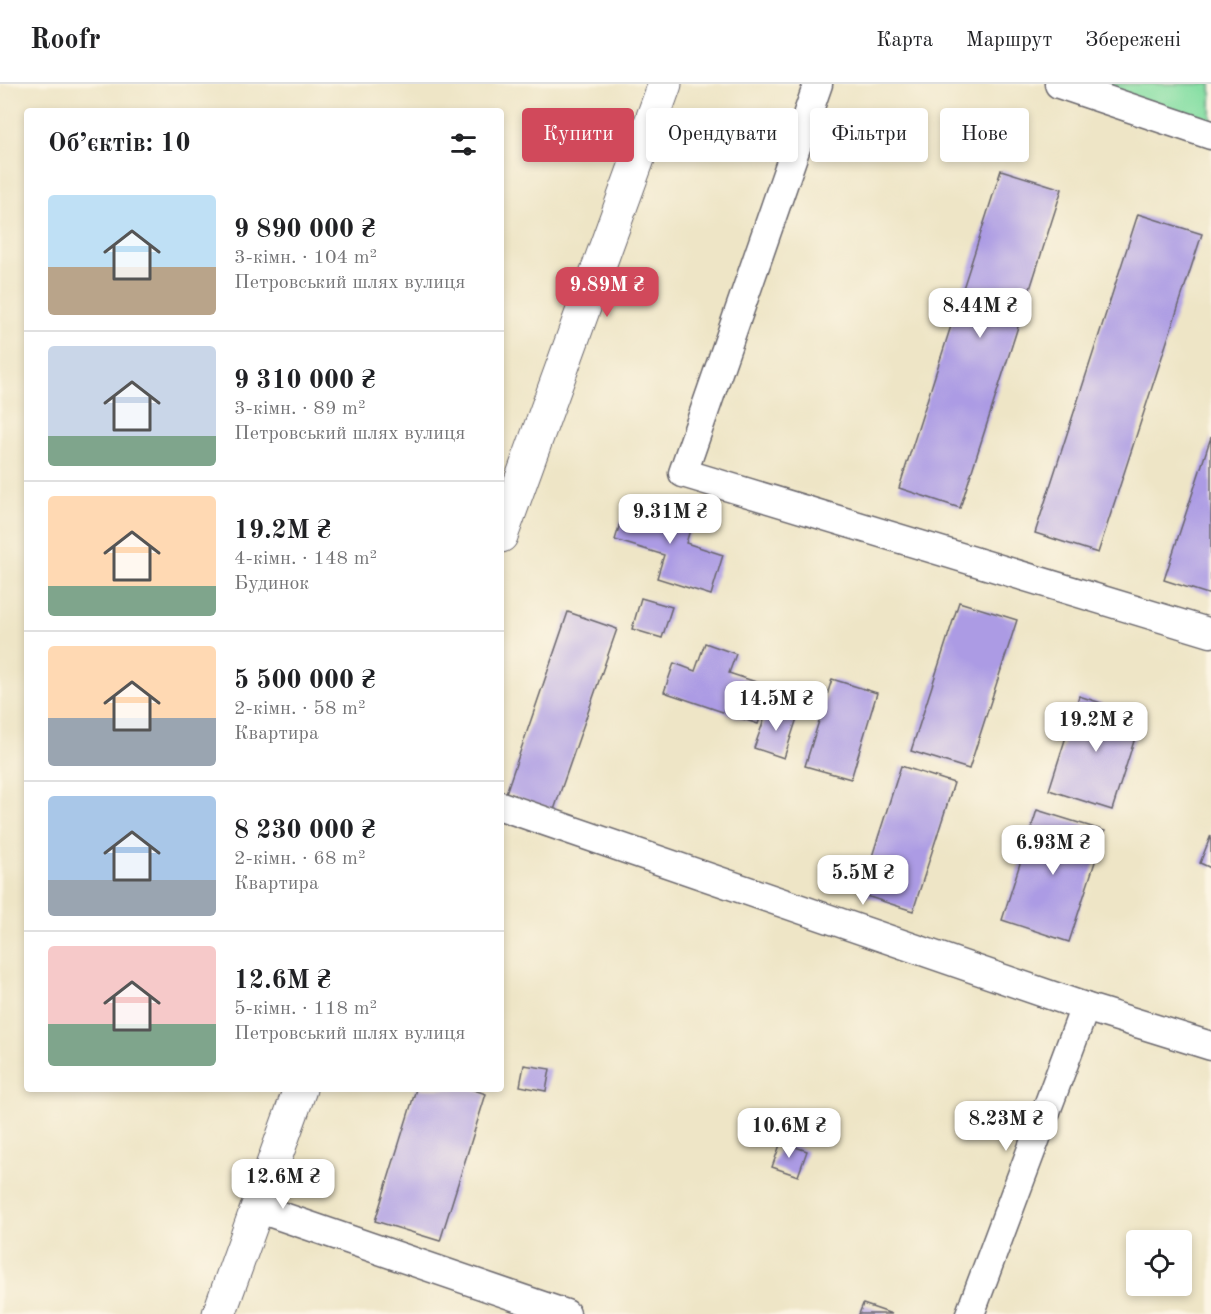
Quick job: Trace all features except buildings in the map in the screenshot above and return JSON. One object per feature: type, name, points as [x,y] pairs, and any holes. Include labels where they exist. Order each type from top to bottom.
[{"type":"street","points":[[504,528],[665,84]]},
{"type":"street","points":[[818,84],[683,473],[1211,633]]},
{"type":"street","points":[[1059,84],[1211,135]]},
{"type":"street","points":[[504,807],[1085,1007],[1211,1046]]},
{"type":"street","points":[[970,1314],[1085,1007]]},
{"type":"street","points":[[219,1314],[299,1092]]},
{"type":"street","points":[[257,1208],[566,1314]]},
{"type":"green space","points":[[1094,84],[1211,84],[1211,123]]}]
